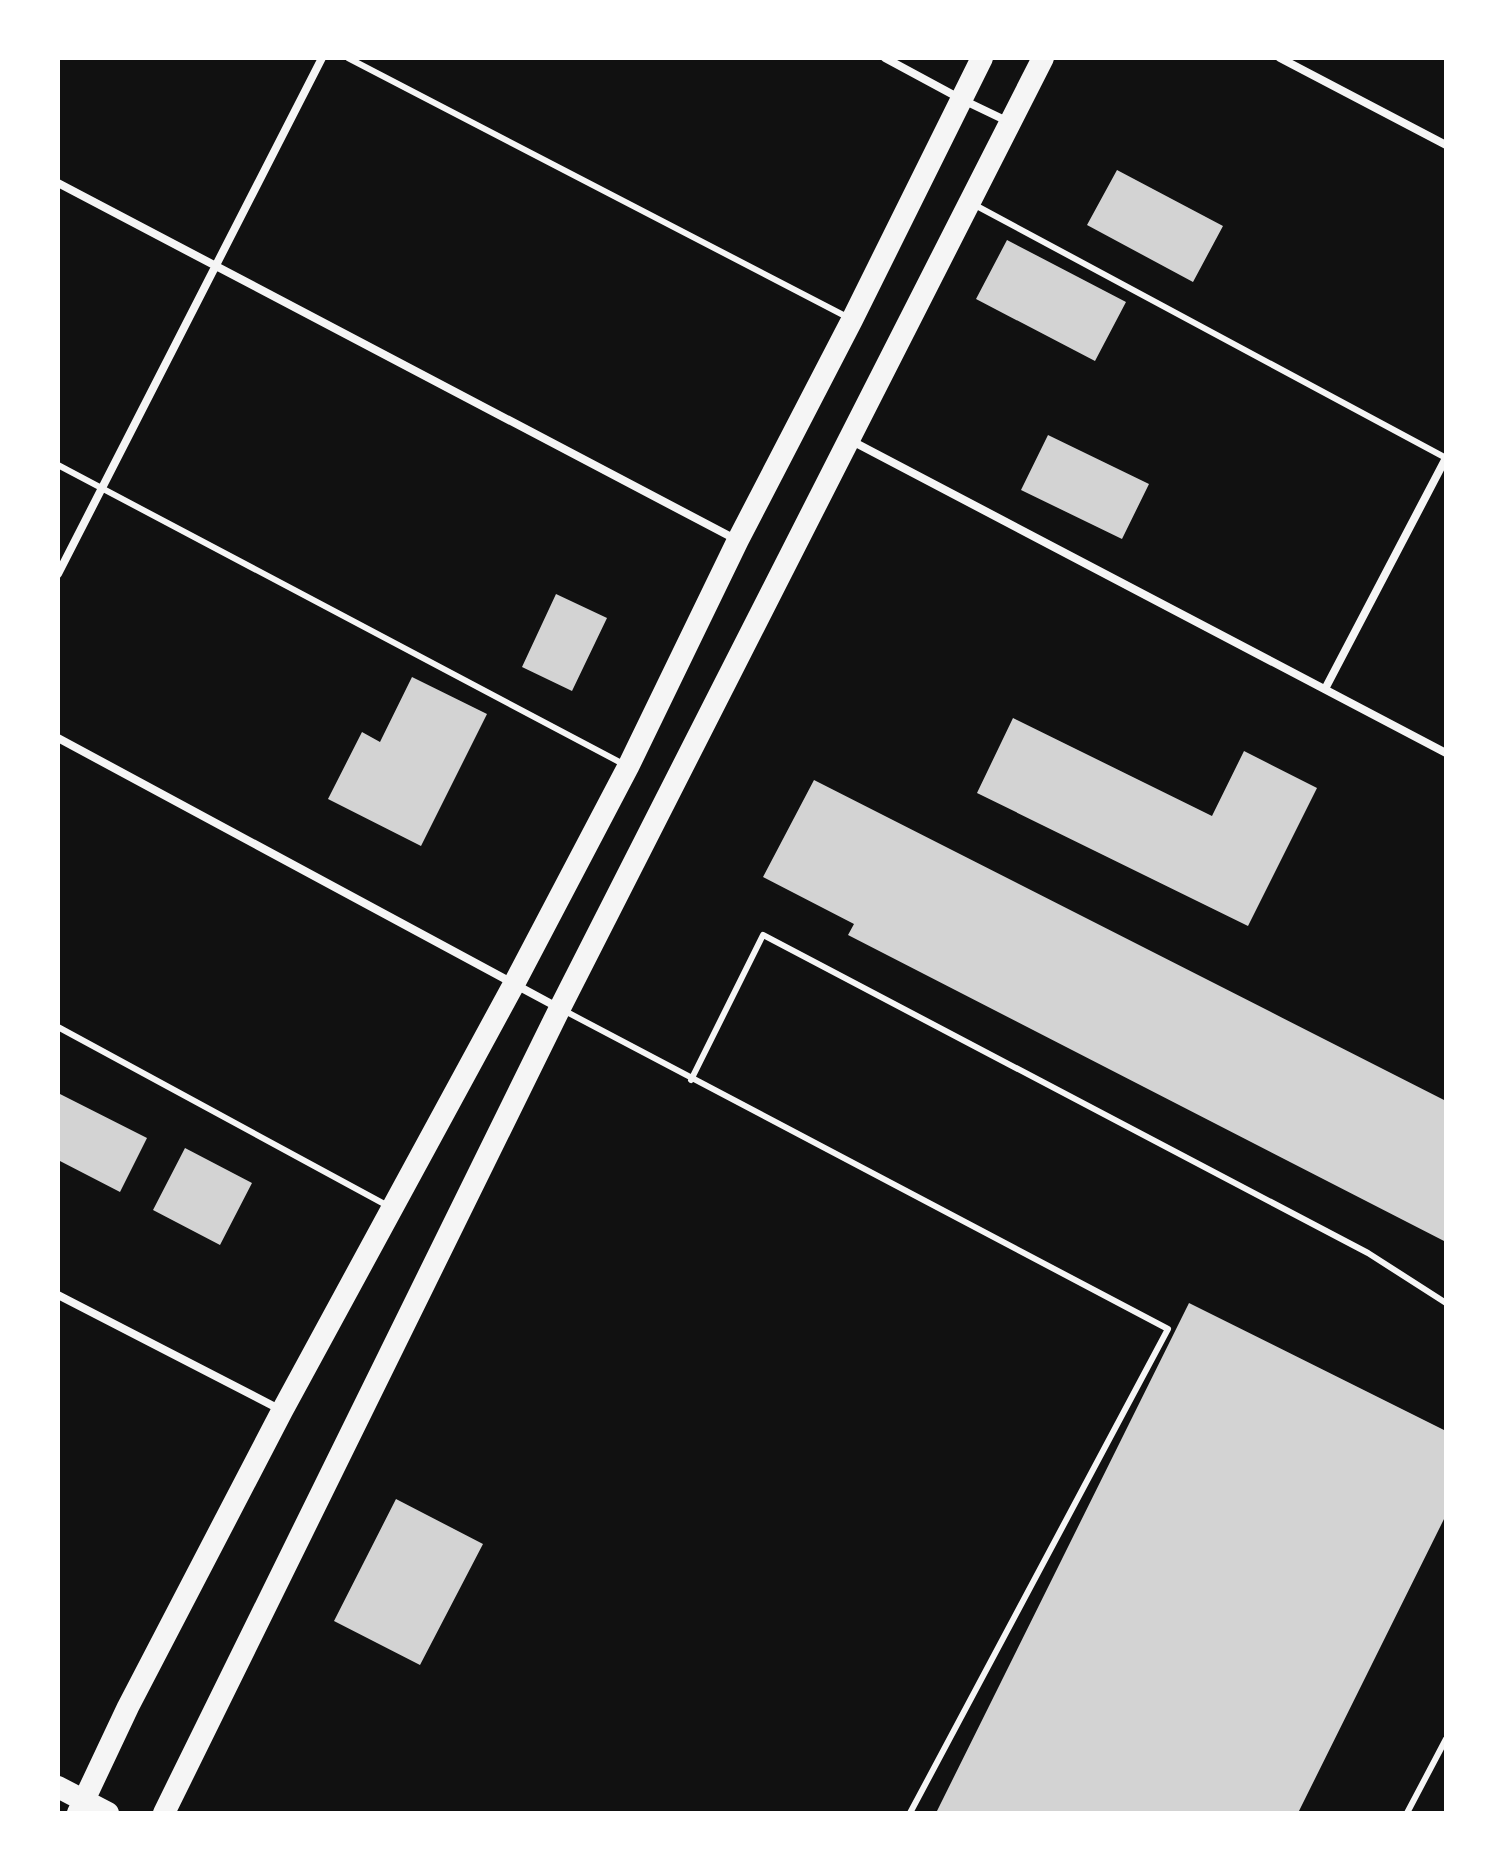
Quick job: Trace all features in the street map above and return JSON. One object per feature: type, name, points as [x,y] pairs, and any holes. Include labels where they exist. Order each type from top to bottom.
[{"type":"highway","points":[[81,1807],[128,1707],[282,1411],[628,767],[738,540],[982,58]]},
{"type":"highway","points":[[164,1813],[560,1008],[1043,58]]},
{"type":"highway","points":[[58,1787],[81,1807],[108,1813]]},
{"type":"street","points":[[58,574],[322,58]]},
{"type":"street","points":[[885,58],[1011,123]]},
{"type":"street","points":[[1280,58],[1446,145]]},
{"type":"street","points":[[58,183],[738,540]]},
{"type":"street","points":[[849,440],[1446,753]]},
{"type":"street","points":[[1325,689],[1446,458]]},
{"type":"street","points":[[58,738],[560,1008]]},
{"type":"street","points":[[58,1295],[282,1411]]},
{"type":"lane","points":[[348,58],[852,320]]},
{"type":"lane","points":[[970,202],[1446,458]]},
{"type":"lane","points":[[58,465],[628,767]]},
{"type":"lane","points":[[691,1080],[763,935],[1368,1253],[1446,1303]]},
{"type":"lane","points":[[560,1008],[691,1080],[1168,1329],[910,1813]]},
{"type":"lane","points":[[58,1027],[392,1208]]},
{"type":"lane","points":[[1407,1813],[1446,1739]]},
{"type":"building","points":[[1117,170],[1223,226],[1193,282],[1087,225]]},
{"type":"building","points":[[1007,240],[1126,302],[1095,361],[976,299]]},
{"type":"building","points":[[1048,435],[1149,484],[1122,539],[1021,490]]},
{"type":"building","points":[[556,594],[607,618],[572,691],[522,667]]},
{"type":"building","points":[[412,677],[487,714],[421,846],[328,799],[362,732],[380,742]]},
{"type":"building","points":[[1013,718],[1212,816],[1244,751],[1317,788],[1248,926],[977,793]]},
{"type":"building","points":[[814,780],[1446,1101],[1446,1242],[848,935],[854,924],[763,877]]},
{"type":"building","points":[[58,1093],[147,1138],[120,1192],[58,1160]]},
{"type":"building","points":[[185,1148],[252,1183],[220,1245],[153,1210]]},
{"type":"building","points":[[1189,1303],[1446,1431],[1446,1515],[1298,1813],[936,1813]]},
{"type":"building","points":[[396,1499],[483,1544],[420,1665],[334,1621]]}]
